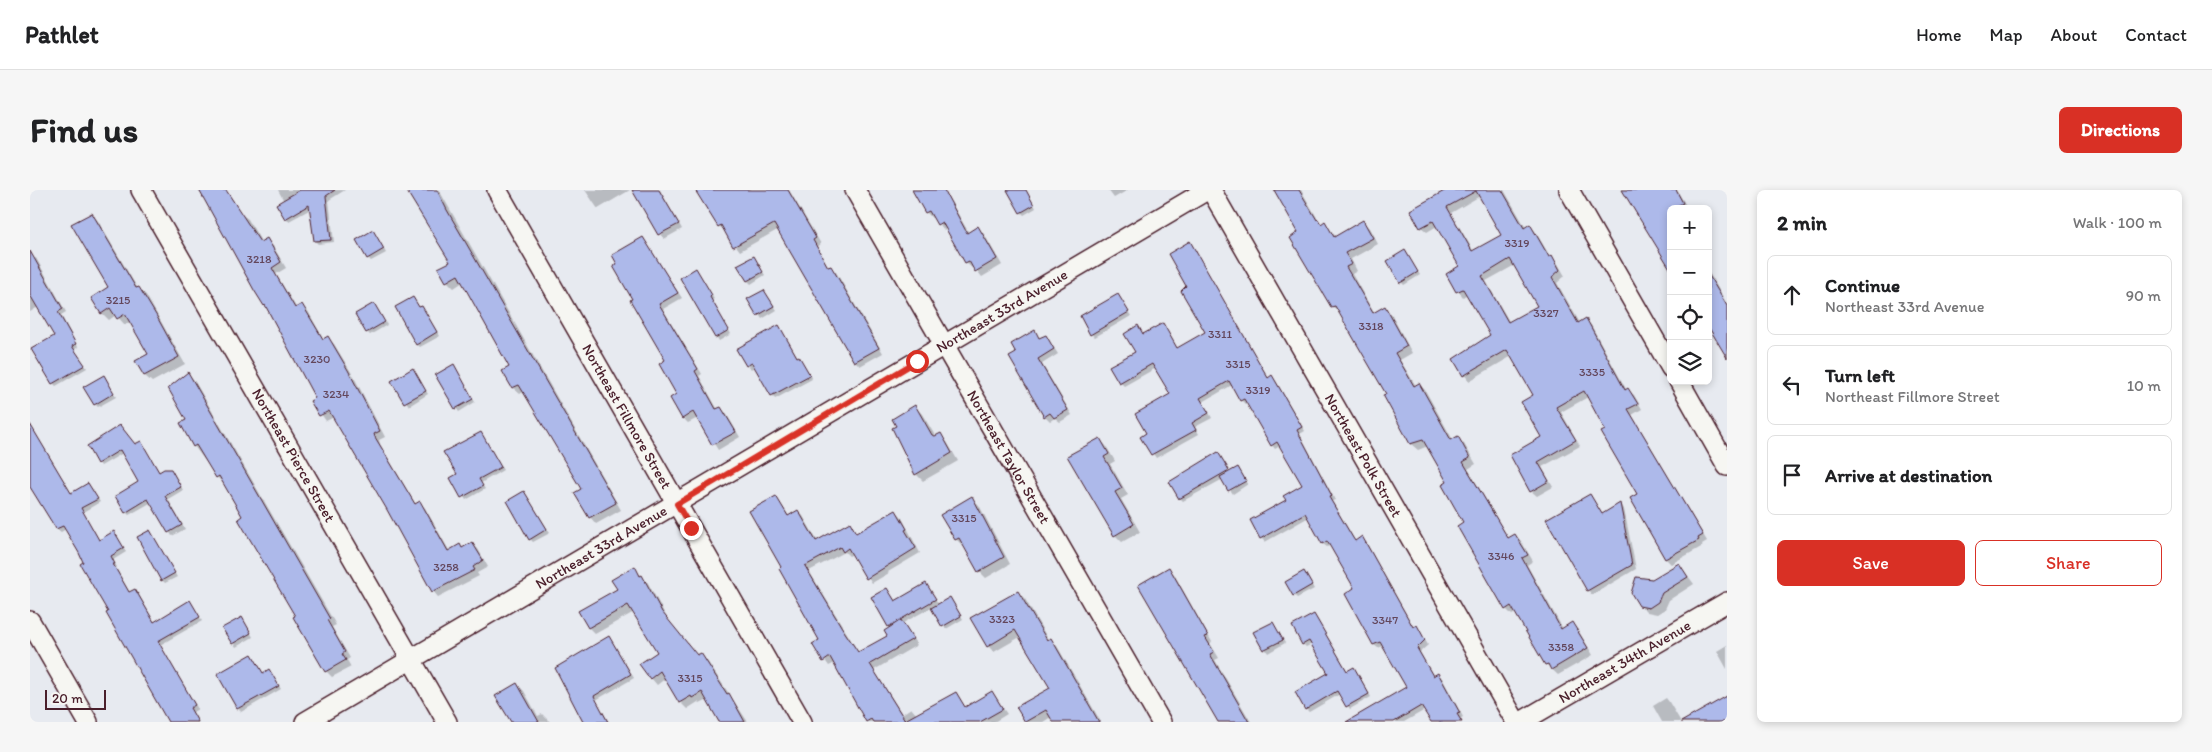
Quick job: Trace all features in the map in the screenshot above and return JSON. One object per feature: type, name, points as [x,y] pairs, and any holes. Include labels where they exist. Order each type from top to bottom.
[{"type":"street","name":"Northeast Pierce Street","points":[[141,190],[447,722]]},
{"type":"street","name":"Northeast Fillmore Street","points":[[497,190],[802,722]]},
{"type":"street","name":"Northeast Taylor Street","points":[[855,190],[1161,722]]},
{"type":"street","name":"Northeast 33rd Avenue","points":[[305,722],[1207,190]]},
{"type":"street","name":"Northeast Polk Street","points":[[1211,190],[1516,722]]},
{"type":"street","points":[[1569,190],[1667,361]]},
{"type":"street","points":[[1680,385],[1727,466]]},
{"type":"street","name":"Northeast 34th Avenue","points":[[1522,722],[1727,602]]},
{"type":"street","points":[[30,621],[88,722]]},
{"type":"building","points":[[199,190],[226,190],[260,242],[267,238],[281,262],[272,268],[295,308],[302,304],[323,339],[328,336],[380,431],[374,434],[375,437],[415,504],[420,501],[448,551],[460,544],[462,548],[472,542],[483,560],[473,567],[475,570],[432,592],[386,508],[329,411],[319,416],[310,401],[315,398],[265,305],[254,290]]},
{"type":"building","points":[[300,190],[335,190],[326,196],[331,240],[314,241],[309,205],[285,219],[276,204]]},
{"type":"building","points":[[406,190],[437,190],[616,503],[589,518],[574,493],[581,489],[519,385],[512,388],[502,371],[509,367],[458,275],[446,282],[438,268],[450,262]]},
{"type":"building","points":[[632,190],[659,190],[679,224],[658,235]]},
{"type":"building","points":[[695,190],[788,190],[816,238],[813,240],[828,267],[831,266],[879,348],[854,362],[774,224],[733,247],[721,225],[718,227]]},
{"type":"building","points":[[912,190],[944,190],[967,233],[978,226],[997,259],[975,272],[969,261],[965,263],[942,222],[937,225],[929,211],[925,213]]},
{"type":"building","points":[[1007,190],[1026,190],[1034,205],[1020,213]]},
{"type":"building","points":[[1274,190],[1299,190],[1317,220],[1321,224],[1325,221],[1334,237],[1363,220],[1373,238],[1345,253],[1352,264],[1346,267],[1373,313],[1385,306],[1407,346],[1395,353],[1414,386],[1419,383],[1451,440],[1458,436],[1470,458],[1463,462],[1508,538],[1515,534],[1528,555],[1522,558],[1561,629],[1572,622],[1588,648],[1551,670],[1548,664],[1545,665],[1511,606],[1505,610],[1457,526],[1463,522],[1442,485],[1447,482],[1423,440],[1410,444],[1383,395],[1386,394],[1335,306],[1331,307],[1290,238],[1298,232]]},
{"type":"building","points":[[1446,190],[1502,190],[1524,228],[1530,224],[1549,257],[1552,255],[1560,270],[1552,277],[1578,323],[1586,318],[1625,390],[1628,388],[1638,404],[1628,409],[1703,535],[1698,538],[1699,540],[1665,559],[1630,498],[1637,494],[1601,432],[1605,430],[1584,391],[1556,407],[1576,440],[1538,462],[1549,481],[1530,492],[1510,455],[1541,437],[1521,402],[1533,395],[1507,350],[1463,376],[1453,359],[1490,335],[1463,289],[1456,292],[1446,274],[1459,266],[1433,221],[1420,228],[1410,210]],"holes":[[[1476,191],[1501,235],[1472,251],[1447,207]],[[1510,259],[1537,306],[1508,322],[1482,276]]]},
{"type":"building","points":[[1622,190],[1676,190],[1683,203],[1667,205],[1667,263]]},
{"type":"building","points":[[92,213],[136,288],[139,287],[156,315],[179,357],[144,376],[135,361],[148,354],[125,314],[117,319],[110,308],[101,314],[91,298],[108,287],[71,224]]},
{"type":"building","points":[[373,230],[384,249],[367,259],[356,240]]},
{"type":"building","points":[[643,237],[678,293],[659,304],[698,369],[695,371],[716,409],[721,407],[736,432],[712,445],[693,412],[682,419],[670,398],[676,394],[659,364],[665,360],[630,300],[632,299],[613,266],[617,264],[612,255]]},
{"type":"building","points":[[1190,241],[1268,378],[1272,375],[1302,427],[1297,430],[1332,496],[1329,497],[1353,538],[1355,541],[1362,536],[1413,627],[1417,625],[1425,640],[1417,648],[1433,676],[1438,673],[1460,713],[1457,714],[1462,722],[1431,722],[1421,706],[1394,722],[1346,722],[1406,687],[1380,642],[1373,645],[1345,594],[1354,588],[1327,541],[1322,544],[1305,513],[1260,539],[1250,520],[1286,500],[1283,496],[1302,485],[1277,442],[1271,446],[1244,399],[1240,401],[1229,381],[1200,398],[1209,413],[1192,423],[1196,430],[1151,455],[1140,437],[1146,433],[1135,414],[1170,394],[1152,364],[1119,383],[1109,366],[1135,352],[1124,334],[1138,325],[1143,334],[1163,323],[1177,348],[1205,332],[1181,291],[1186,286],[1168,254]]},
{"type":"building","points":[[1405,250],[1418,272],[1400,283],[1387,261]]},
{"type":"building","points":[[30,251],[63,309],[58,312],[76,344],[72,346],[85,365],[52,384],[31,349],[54,336],[30,295]]},
{"type":"building","points":[[754,256],[763,272],[747,281],[737,265]]},
{"type":"building","points":[[696,268],[729,330],[715,338],[680,278]]},
{"type":"building","points":[[1712,281],[1727,306],[1727,358],[1712,333]]},
{"type":"building","points":[[764,290],[774,306],[757,316],[747,299]]},
{"type":"building","points":[[1118,294],[1129,312],[1090,335],[1080,316]]},
{"type":"building","points":[[413,297],[419,307],[422,306],[437,332],[416,345],[395,307]]},
{"type":"building","points":[[374,303],[385,322],[366,333],[355,314]]},
{"type":"building","points":[[779,325],[797,357],[799,356],[810,375],[771,396],[752,363],[746,366],[736,349]]},
{"type":"building","points":[[1035,330],[1039,338],[1046,335],[1054,349],[1038,359],[1068,410],[1054,418],[1050,413],[1044,417],[1009,357],[1016,353],[1011,344]]},
{"type":"building","points":[[454,364],[473,399],[455,409],[435,375]]},
{"type":"building","points":[[413,368],[426,391],[404,403],[391,381]]},
{"type":"building","points":[[188,372],[330,619],[327,620],[345,652],[342,654],[346,660],[325,672],[293,617],[295,616],[238,519],[242,516],[219,476],[216,478],[196,445],[193,447],[180,423],[186,420],[168,388]]},
{"type":"building","points":[[104,375],[114,393],[94,405],[83,387]]},
{"type":"building","points":[[915,405],[932,435],[935,436],[941,433],[952,453],[915,475],[892,428],[896,426],[892,419]]},
{"type":"building","points":[[30,424],[71,493],[88,483],[98,499],[81,508],[99,540],[114,531],[124,548],[111,556],[115,564],[113,564],[129,592],[135,589],[154,622],[190,600],[200,617],[158,641],[195,705],[190,708],[198,722],[168,722],[80,564],[83,562],[79,553],[63,526],[56,529],[30,487]]},
{"type":"building","points":[[120,425],[135,444],[141,441],[159,472],[164,469],[171,469],[181,487],[165,496],[182,525],[168,533],[148,499],[125,513],[115,496],[138,482],[120,450],[97,464],[87,446]]},
{"type":"building","points":[[481,432],[501,467],[479,479],[483,486],[461,498],[450,478],[457,474],[443,452]]},
{"type":"building","points":[[1100,438],[1109,454],[1104,457],[1122,488],[1115,492],[1134,524],[1114,536],[1067,456]]},
{"type":"building","points":[[1218,452],[1229,470],[1179,499],[1169,482]]},
{"type":"building","points":[[1238,467],[1246,481],[1228,491],[1220,477]]},
{"type":"building","points":[[524,491],[547,529],[529,540],[507,501]]},
{"type":"building","points":[[1590,494],[1602,514],[1620,503],[1632,565],[1587,591],[1546,519]]},
{"type":"building","points":[[776,496],[788,516],[798,510],[816,541],[850,522],[856,533],[896,510],[907,529],[905,530],[916,548],[866,579],[848,548],[843,552],[840,547],[805,566],[858,652],[887,636],[884,631],[901,620],[913,639],[870,664],[905,720],[956,692],[965,707],[992,691],[1003,709],[980,722],[873,722],[871,719],[866,722],[830,657],[823,662],[812,644],[819,640],[749,511]]},
{"type":"building","points":[[972,496],[1004,557],[978,572],[959,538],[955,540],[940,515]]},
{"type":"building","points":[[150,530],[175,573],[161,581],[137,537]]},
{"type":"building","points":[[1679,563],[1688,577],[1662,593],[1658,602],[1649,608],[1639,606],[1631,593],[1636,577],[1652,579]]},
{"type":"building","points":[[635,566],[662,612],[697,655],[701,653],[727,694],[729,693],[745,722],[719,722],[702,692],[679,703],[660,671],[650,679],[639,664],[657,652],[628,605],[588,628],[578,611],[617,589],[611,580]]},
{"type":"building","points":[[1169,567],[1208,636],[1205,637],[1214,652],[1210,654],[1249,722],[1218,722],[1138,585]]},
{"type":"building","points":[[1304,571],[1312,585],[1293,596],[1285,582]]},
{"type":"building","points":[[926,583],[936,599],[888,627],[871,597],[887,588],[895,601]]},
{"type":"building","points":[[1018,591],[1047,640],[1051,638],[1099,722],[1053,722],[1046,710],[1025,722],[1016,707],[1050,688],[1015,630],[987,647],[970,618]]},
{"type":"building","points":[[950,597],[961,616],[942,627],[931,608]]},
{"type":"building","points":[[1314,614],[1347,671],[1354,667],[1369,694],[1346,707],[1337,691],[1305,710],[1295,692],[1328,673],[1309,641],[1302,645],[1292,626]]},
{"type":"building","points":[[242,617],[251,633],[232,644],[222,628]]},
{"type":"building","points":[[1273,622],[1283,640],[1263,650],[1253,632]]},
{"type":"building","points":[[609,636],[631,674],[594,696],[608,722],[583,722],[555,668]]},
{"type":"building","points":[[252,654],[263,673],[269,669],[279,686],[237,709],[217,674]]},
{"type":"building","points":[[517,683],[539,722],[511,722],[495,696]]},
{"type":"building","points":[[1727,696],[1727,722],[1681,722]]},
{"type":"route","points":[[691,528],[677,504],[917,361]]}]
